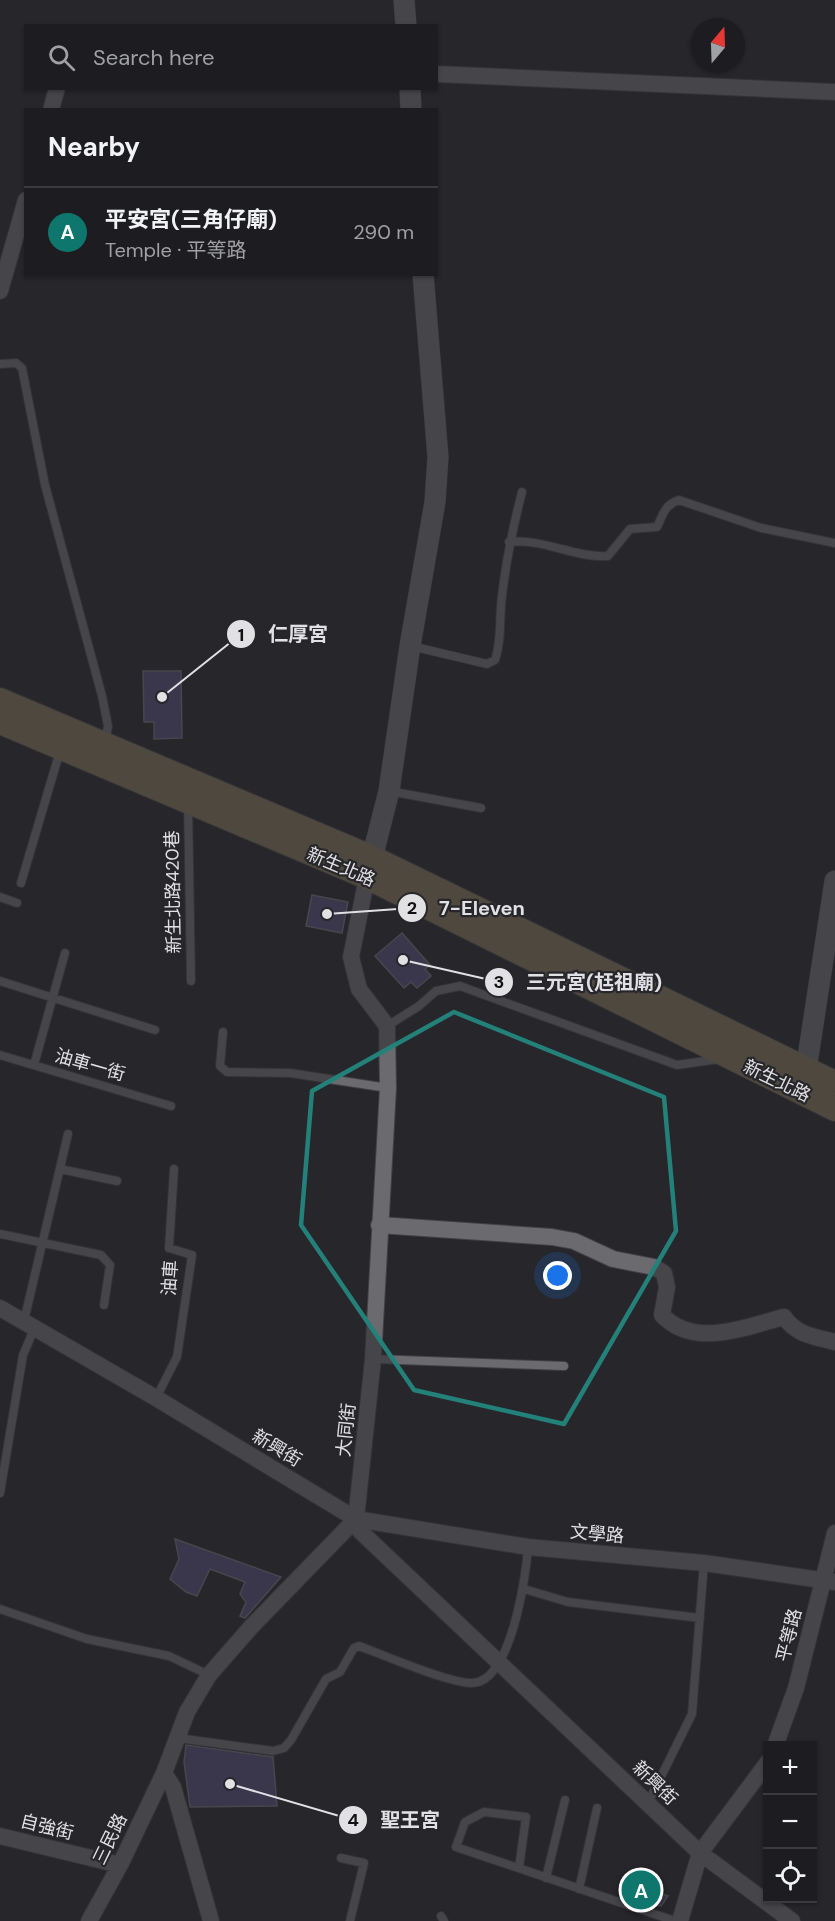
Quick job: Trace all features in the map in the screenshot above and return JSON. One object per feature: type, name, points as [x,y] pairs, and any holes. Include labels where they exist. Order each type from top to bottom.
[{"type":"main road","name":"新生北路","points":[[0,700],[188,803],[370,868],[729,1057],[802,1081],[835,1083]]},
{"type":"main road","name":"新生北路","points":[[0,722],[60,748],[101,754],[370,868],[802,1081],[835,1109]]},
{"type":"street","points":[[404,0],[406,24]]},
{"type":"street","points":[[438,74],[835,92]]},
{"type":"street","points":[[52,108],[56,90]]},
{"type":"street","points":[[410,90],[411,108]]},
{"type":"street","points":[[0,291],[6,246],[24,205]]},
{"type":"street","points":[[387,1026],[359,989],[351,957],[389,791],[410,646],[435,502],[438,458],[423,276]]},
{"type":"street","points":[[802,1081],[835,881]]},
{"type":"street","name":"大同街","points":[[356,1519],[373,1359],[388,1088],[387,1026]]},
{"type":"street","points":[[379,1225],[513,1232],[574,1241],[613,1259],[654,1267],[664,1273],[667,1287],[662,1315],[673,1326],[686,1332],[713,1333],[736,1330],[784,1317],[791,1327],[808,1337],[835,1342]]},
{"type":"street","name":"新興街","points":[[0,1308],[156,1398],[356,1519],[360,1531],[501,1662],[700,1853],[792,1921]]},
{"type":"street","points":[[211,1921],[173,1788],[164,1773],[187,1712],[209,1675],[252,1626],[356,1519]]},
{"type":"street","name":"文學路","points":[[356,1519],[528,1547],[704,1563],[829,1581]]},
{"type":"street","name":"平等路","points":[[777,1741],[796,1688],[829,1581],[835,1533]]},
{"type":"street","points":[[678,1921],[700,1853],[763,1769]]},
{"type":"street","name":"三民路","points":[[89,1921],[120,1865],[164,1773]]},
{"type":"street","name":"自強街","points":[[0,1836],[120,1865]]},
{"type":"lane","points":[[0,364],[16,363],[22,368],[45,485],[102,696],[108,726],[101,754]]},
{"type":"lane","points":[[410,646],[487,664],[495,660],[498,650],[509,542],[522,492]]},
{"type":"lane","points":[[509,542],[522,540],[588,557],[608,556],[630,529],[657,527],[664,510],[670,503],[679,500],[761,528],[835,543]]},
{"type":"lane","points":[[21,883],[60,748]]},
{"type":"lane","points":[[389,791],[481,808]]},
{"type":"lane","name":"新生北路420巷","points":[[188,803],[191,981]]},
{"type":"lane","points":[[0,897],[17,903]]},
{"type":"lane","points":[[34,1065],[64,953]]},
{"type":"lane","points":[[0,981],[155,1030]]},
{"type":"lane","points":[[387,1026],[419,1006],[436,991],[460,986],[677,1065],[729,1057]]},
{"type":"lane","points":[[223,1032],[220,1066],[227,1072],[290,1073],[388,1088]]},
{"type":"lane","name":"油車一街","points":[[0,1055],[171,1106]]},
{"type":"lane","points":[[0,1492],[42,1244],[68,1134]]},
{"type":"lane","points":[[60,1169],[117,1180]]},
{"type":"lane","name":"油車","points":[[156,1398],[177,1357],[192,1255],[169,1248],[174,1169]]},
{"type":"lane","points":[[0,1234],[101,1255],[110,1265],[104,1305]]},
{"type":"lane","points":[[373,1359],[564,1366]]},
{"type":"lane","points":[[178,1738],[273,1751],[284,1748],[291,1740],[326,1679],[340,1672],[354,1648],[359,1646],[472,1683],[481,1681],[501,1662],[524,1589],[528,1547]]},
{"type":"lane","points":[[648,1803],[692,1714],[704,1563]]},
{"type":"lane","points":[[524,1589],[568,1602],[700,1618]]},
{"type":"lane","points":[[0,1609],[87,1640],[169,1656],[209,1675]]},
{"type":"lane","points":[[546,1878],[565,1800]]},
{"type":"lane","points":[[579,1889],[597,1808]]},
{"type":"lane","points":[[519,1868],[526,1817],[484,1812],[465,1822],[456,1847],[546,1878],[678,1921]]},
{"type":"lane","points":[[341,1858],[364,1863],[350,1921]]},
{"type":"highlighted area","points":[[454,1012],[664,1097],[676,1231],[564,1424],[414,1390],[301,1225],[312,1091]]},
{"type":"building","points":[[143,671],[181,671],[182,738],[154,739],[154,722],[144,722]]},
{"type":"building","points":[[312,895],[348,902],[342,933],[306,926]]},
{"type":"building","points":[[402,933],[430,965],[425,969],[431,976],[417,988],[411,982],[404,988],[375,956]]},
{"type":"building","points":[[175,1539],[281,1577],[245,1618],[240,1616],[246,1602],[240,1594],[245,1582],[210,1569],[197,1596],[186,1592],[170,1579],[179,1559]]},
{"type":"building","points":[[186,1745],[273,1757],[277,1806],[190,1807],[184,1762]]},
{"type":"building","points":[[634,1884],[668,1896],[661,1906],[630,1896]]},
{"type":"place","name":"仁厚宮","points":[[162,697]]},
{"type":"place","name":"7-Eleven","points":[[327,914]]},
{"type":"place","name":"三元宮(尪祖廟)","points":[[403,960]]},
{"type":"place","name":"聖王宮","points":[[230,1784]]},
{"type":"place","name":"平安宮(三角仔廟)","points":[[641,1890]]}]
